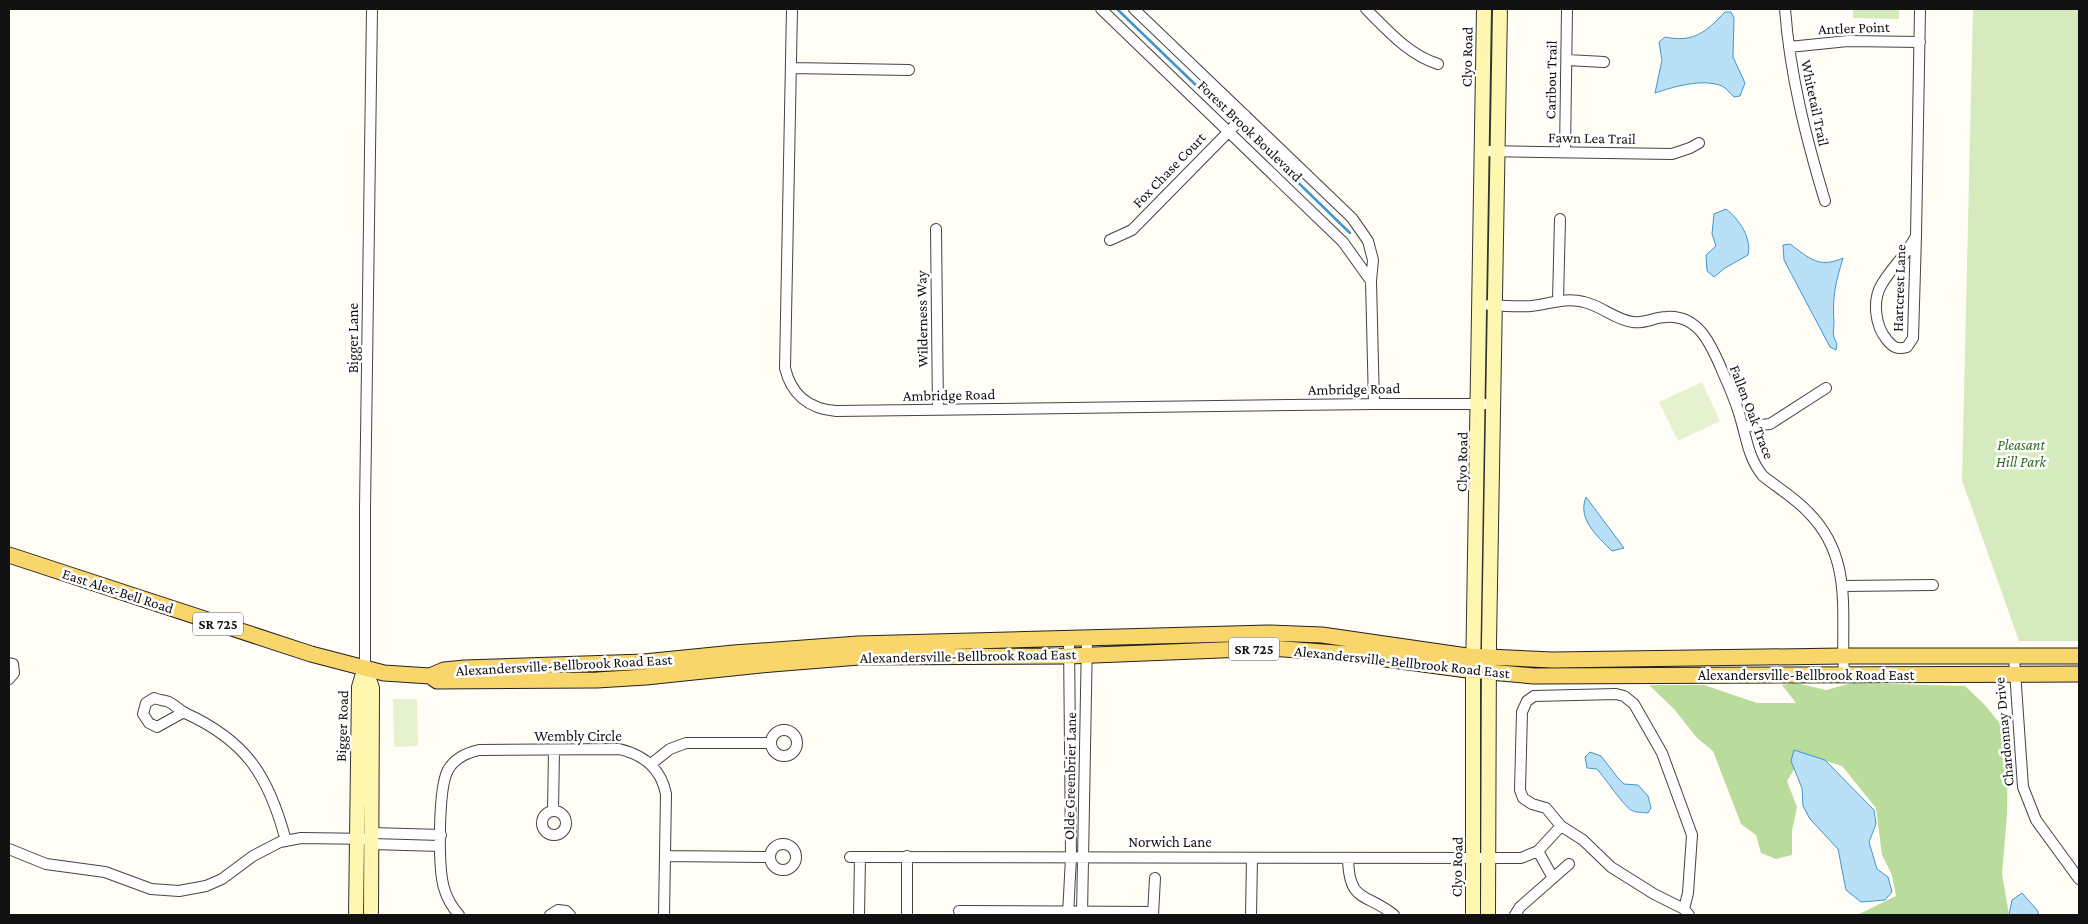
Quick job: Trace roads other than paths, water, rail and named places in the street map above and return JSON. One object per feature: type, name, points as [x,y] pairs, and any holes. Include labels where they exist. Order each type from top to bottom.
[{"type":"main road","name":"East Alex-Bell Road","points":[[9,556],[311,654],[384,673],[430,676]]},
{"type":"main road","name":"Alexandersville-Bellbrook Road East","points":[[859,651],[1087,638],[1292,633],[1322,635],[1481,665],[1559,677],[2079,674]]},
{"type":"main road","name":"Alexandersville-Bellbrook Road East","points":[[430,676],[444,670],[465,668],[605,664],[691,665],[734,653],[859,651],[1069,656],[1271,648],[1481,665],[1552,660],[1842,656],[2079,656]]},
{"type":"main road","points":[[1684,659],[1684,676]]},
{"type":"street","name":"Bigger Lane","points":[[365,667],[365,518],[372,9]]},
{"type":"street","name":"Ambridge Road","points":[[792,9],[785,368],[796,393],[810,405],[827,410],[938,410],[1494,404]]},
{"type":"street","name":"Forest Brook Boulevard","points":[[1101,9],[1343,242],[1371,281]]},
{"type":"street","name":"Forest Brook Boulevard","points":[[1134,9],[1352,218],[1362,231],[1372,254],[1374,269],[1371,281],[1374,404]]},
{"type":"street","points":[[1366,9],[1406,46],[1423,58],[1438,64]]},
{"type":"street","name":"Clyo Road","points":[[1484,9],[1479,404],[1481,665],[1489,859],[1488,915]]},
{"type":"street","name":"Clyo Road","points":[[1473,915],[1481,665],[1494,404],[1500,9]]},
{"type":"street","name":"Caribou Trail","points":[[1565,152],[1567,9]]},
{"type":"street","name":"Whitetail Trail","points":[[1785,9],[1789,47],[1801,118],[1825,201]]},
{"type":"street","name":"Hartcrest Lane","points":[[1916,236],[1911,247],[1882,284],[1877,299],[1877,320],[1880,329],[1892,346],[1897,348],[1906,347],[1913,338],[1916,236],[1920,9]]},
{"type":"street","name":"Antler Point","points":[[1789,47],[1848,41],[1920,42]]},
{"type":"street","points":[[1567,60],[1604,62]]},
{"type":"street","points":[[790,68],[909,70]]},
{"type":"street","name":"Fox Chase Court","points":[[1110,240],[1132,230],[1245,115]]},
{"type":"street","name":"Fawn Lea Trail","points":[[1482,151],[1672,154],[1699,143]]},
{"type":"street","points":[[1558,301],[1560,219]]},
{"type":"street","name":"Wilderness Way","points":[[936,229],[938,410]]},
{"type":"street","name":"Fallen Oak Trace","points":[[1481,305],[1517,307],[1558,301],[1584,302],[1622,320],[1633,322],[1640,323],[1667,316],[1676,317],[1691,321],[1703,333],[1734,399],[1743,426],[1748,450],[1757,469],[1763,476],[1806,510],[1826,534],[1838,559],[1843,586],[1842,656],[1844,675]]},
{"type":"street","points":[[1743,426],[1770,424],[1826,388]]},
{"type":"street","points":[[1843,586],[1933,585]]},
{"type":"street","name":"Olde Greenbrier Lane","points":[[1082,914],[1087,638]]},
{"type":"street","name":"Olde Greenbrier Lane","points":[[1068,913],[1071,858],[1069,639]]},
{"type":"street","name":"Chardonnay Drive","points":[[2014,656],[2023,787],[2036,820],[2079,879]]},
{"type":"street","points":[[9,663],[13,664],[14,673],[9,679]]},
{"type":"street","name":"Bigger Road","points":[[365,667],[372,688],[371,915]]},
{"type":"street","name":"Bigger Road","points":[[356,915],[359,687],[365,667]]},
{"type":"street","points":[[1616,694],[1624,696],[1634,704],[1662,753],[1692,835],[1686,912],[1611,867],[1584,840],[1561,826],[1546,808],[1532,804],[1523,798],[1520,790],[1522,712],[1527,701],[1534,696],[1616,694]]},
{"type":"street","points":[[184,712],[206,722],[225,735],[251,762],[270,793],[278,811],[286,841]]},
{"type":"street","points":[[651,764],[670,749],[686,744],[771,743]]},
{"type":"street","name":"Wembly Circle","points":[[459,915],[450,903],[444,888],[440,846],[444,777],[453,763],[461,756],[479,750],[554,751],[619,749],[631,752],[651,764],[661,776],[666,794],[664,915]]},
{"type":"street","points":[[554,751],[554,810]]},
{"type":"street","points":[[1553,878],[1538,851],[1561,826]]},
{"type":"street","points":[[9,849],[46,864],[105,872],[151,889],[179,891],[206,886],[222,879],[258,853],[286,841],[301,838],[372,839],[441,835]]},
{"type":"street","points":[[372,839],[440,846]]},
{"type":"street","name":"Norwich Lane","points":[[859,915],[855,857],[1489,859],[1521,858],[1538,851]]},
{"type":"street","points":[[665,856],[769,858]]},
{"type":"street","points":[[907,856],[907,915]]},
{"type":"street","points":[[1251,915],[1252,858]]},
{"type":"street","points":[[1348,858],[1348,875],[1353,889],[1358,894],[1394,915]]},
{"type":"street","points":[[1515,915],[1520,907],[1569,864]]},
{"type":"street","points":[[960,911],[1153,914],[1155,878]]},
{"type":"street","points":[[550,915],[555,911],[562,910],[570,915]]},
{"type":"water","points":[[1725,12],[1731,12],[1734,18],[1733,57],[1745,83],[1740,96],[1734,97],[1722,86],[1706,83],[1688,84],[1655,93],[1662,60],[1659,42],[1665,37],[1684,38],[1699,34],[1712,25]]},
{"type":"water","points":[[1726,209],[1740,223],[1743,229],[1748,242],[1748,255],[1725,268],[1714,277],[1707,271],[1706,255],[1716,246],[1712,234],[1714,214]]},
{"type":"water","points":[[1790,244],[1809,257],[1821,262],[1835,261],[1843,258],[1834,297],[1833,333],[1837,344],[1836,350],[1830,347],[1784,260],[1783,245]]},
{"type":"water","points":[[1586,497],[1624,548],[1612,551],[1590,527],[1584,513]]},
{"type":"water","points":[[1794,750],[1825,760],[1874,810],[1876,824],[1869,842],[1877,869],[1888,877],[1892,892],[1885,900],[1861,902],[1846,890],[1838,849],[1810,819],[1803,806],[1802,788],[1791,761]]},
{"type":"water","points":[[1590,752],[1601,756],[1624,784],[1638,785],[1648,796],[1651,808],[1648,813],[1631,810],[1597,769],[1587,768],[1585,757]]},
{"type":"water","points":[[2022,893],[2039,915],[2009,915],[2012,900]]},
{"type":"waterway","points":[[1117,9],[1231,119]]},
{"type":"waterway","points":[[1242,128],[1350,233]]},
{"type":"park label","name":"Pleasant Hill Park","points":[[2021,454]]}]
